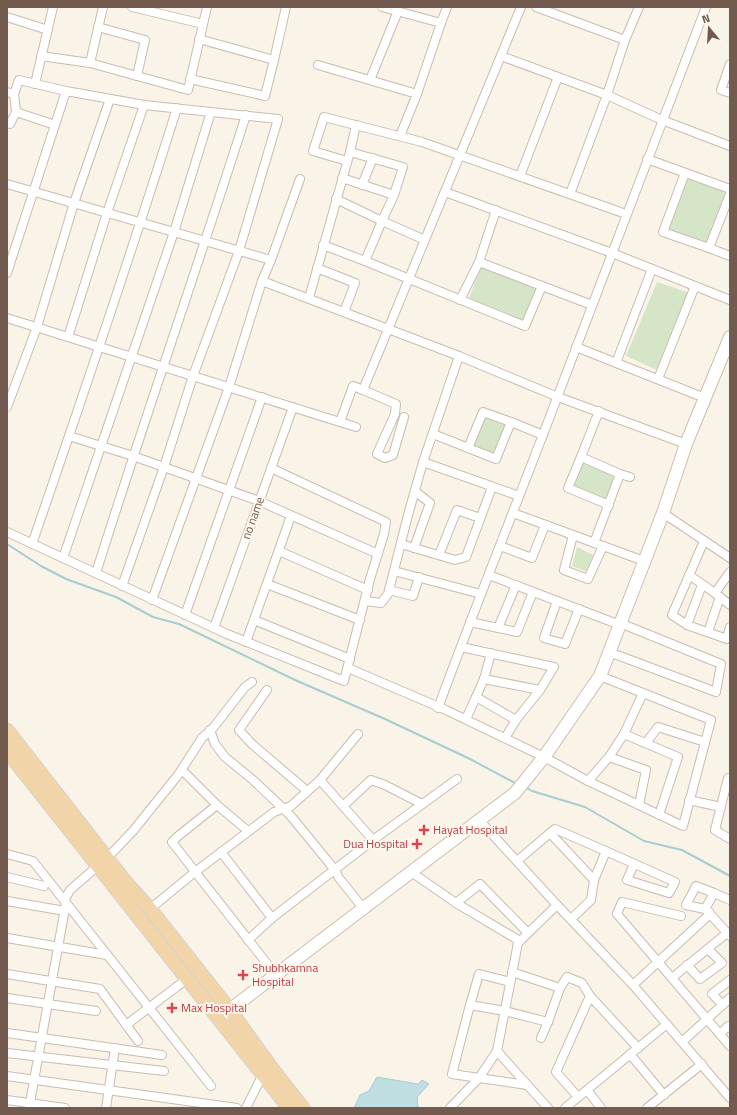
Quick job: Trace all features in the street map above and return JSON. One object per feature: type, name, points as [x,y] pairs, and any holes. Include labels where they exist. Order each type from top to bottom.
[{"type":"main road","points":[[7,730],[187,979],[218,1018],[303,1108]]},
{"type":"main road","points":[[7,751],[103,862],[150,909],[229,1009],[289,1108]]},
{"type":"street","points":[[34,84],[53,7]]},
{"type":"street","points":[[90,63],[103,7]]},
{"type":"street","points":[[132,7],[203,24]]},
{"type":"street","points":[[41,56],[90,63],[188,90],[207,7]]},
{"type":"street","points":[[190,79],[265,96],[286,7]]},
{"type":"street","points":[[382,7],[441,23]]},
{"type":"street","points":[[400,136],[417,94],[447,7]]},
{"type":"street","points":[[363,390],[521,7]]},
{"type":"street","points":[[536,7],[625,40]]},
{"type":"street","points":[[570,194],[607,95],[625,40],[639,7]]},
{"type":"street","points":[[438,708],[706,7]]},
{"type":"street","points":[[370,80],[398,11]]},
{"type":"street","points":[[7,18],[48,30]]},
{"type":"street","points":[[98,27],[145,40],[137,76]]},
{"type":"street","points":[[199,39],[274,60]]},
{"type":"street","points":[[501,56],[607,95],[662,120],[730,146]]},
{"type":"street","points":[[730,64],[721,90],[730,93]]},
{"type":"street","points":[[318,65],[417,94]]},
{"type":"street","points":[[520,176],[558,77]]},
{"type":"street","points":[[7,123],[10,124],[16,112],[10,93],[20,80],[66,91],[144,105],[278,119],[239,251],[193,376],[164,467],[122,586]]},
{"type":"street","points":[[7,273],[66,91]]},
{"type":"street","points":[[7,407],[37,327],[74,203],[110,99]]},
{"type":"street","points":[[68,337],[107,213],[144,105]]},
{"type":"street","points":[[32,544],[70,436],[177,108]]},
{"type":"street","points":[[16,112],[55,125]]},
{"type":"street","points":[[63,558],[174,232],[211,112]]},
{"type":"street","points":[[96,573],[162,366],[206,241],[246,115]]},
{"type":"street","points":[[347,161],[313,151],[324,117],[422,142],[626,214]]},
{"type":"street","points":[[308,298],[350,152],[356,125]]},
{"type":"street","points":[[350,152],[403,167],[394,196],[365,261]]},
{"type":"street","points":[[362,185],[373,158]]},
{"type":"street","points":[[647,159],[730,189]]},
{"type":"street","points":[[685,173],[663,232],[730,256]]},
{"type":"street","points":[[342,178],[394,196]]},
{"type":"street","points":[[152,600],[230,387],[262,281],[300,179]]},
{"type":"street","points":[[7,184],[271,260]]},
{"type":"street","points":[[445,192],[612,253],[730,300]]},
{"type":"street","points":[[709,248],[730,194]]},
{"type":"street","points":[[336,199],[425,240]]},
{"type":"street","points":[[460,300],[478,262],[496,210]]},
{"type":"street","points":[[323,245],[525,326],[542,286]]},
{"type":"street","points":[[478,262],[592,306]]},
{"type":"street","points":[[317,268],[355,283],[344,312]]},
{"type":"street","points":[[616,363],[652,269]]},
{"type":"street","points":[[262,281],[459,356],[558,397],[686,444]]},
{"type":"street","points":[[658,379],[695,286]]},
{"type":"street","points":[[7,318],[356,427]]},
{"type":"street","points":[[218,1018],[515,793],[544,757],[600,676],[663,513],[686,444],[730,337]]},
{"type":"street","points":[[576,347],[705,398]]},
{"type":"street","points":[[365,601],[381,603],[388,594],[423,462],[459,356]]},
{"type":"street","points":[[340,422],[353,386],[396,404],[395,414],[377,454],[385,458],[393,455],[404,417]]},
{"type":"street","points":[[185,615],[262,397]]},
{"type":"street","name":"no name","points":[[214,628],[293,407]]},
{"type":"street","points":[[468,448],[483,412],[543,435]]},
{"type":"street","points":[[598,412],[582,457],[568,488],[609,504]]},
{"type":"street","points":[[433,434],[496,459],[511,422]]},
{"type":"street","points":[[70,436],[133,456],[259,501],[378,554]]},
{"type":"street","points":[[582,457],[630,477]]},
{"type":"street","points":[[423,462],[519,496]]},
{"type":"street","points":[[7,532],[214,628],[344,681],[386,522],[271,468]]},
{"type":"street","points":[[594,543],[620,474]]},
{"type":"street","points":[[401,544],[455,560],[466,557],[492,486]]},
{"type":"street","points":[[414,548],[430,503],[415,491]]},
{"type":"street","points":[[439,555],[457,510],[480,518]]},
{"type":"street","points":[[513,513],[644,561]]},
{"type":"street","points":[[663,513],[730,558]]},
{"type":"street","points":[[246,642],[292,516]]},
{"type":"street","points":[[500,546],[532,558],[545,525]]},
{"type":"street","points":[[573,535],[564,570],[588,579],[603,546]]},
{"type":"street","points":[[704,541],[672,615],[687,624],[727,639],[730,627]]},
{"type":"street","points":[[279,551],[368,590]]},
{"type":"street","points":[[394,570],[481,594]]},
{"type":"street","points":[[708,632],[718,595],[730,572]]},
{"type":"street","points":[[489,575],[620,624],[720,664],[716,692],[609,652]]},
{"type":"street","points":[[689,575],[730,605]]},
{"type":"street","points":[[389,590],[413,596],[419,577]]},
{"type":"street","points":[[267,584],[360,620]]},
{"type":"street","points":[[498,628],[516,585]]},
{"type":"street","points":[[687,624],[702,585]]},
{"type":"street","points":[[470,622],[517,632],[532,592]]},
{"type":"street","points":[[557,601],[544,638],[565,644],[579,609]]},
{"type":"street","points":[[254,620],[350,659]]},
{"type":"street","points":[[461,647],[554,666],[540,690],[516,720],[505,738]]},
{"type":"street","points":[[466,719],[484,679],[491,653]]},
{"type":"street","points":[[348,668],[466,719],[544,757],[588,781],[683,826],[711,720],[600,676]]},
{"type":"street","points":[[484,679],[540,690]]},
{"type":"street","points":[[30,1105],[66,900],[70,890],[103,862],[134,831],[182,770],[202,738],[252,682]]},
{"type":"street","points":[[267,690],[239,730],[252,744],[307,791]]},
{"type":"street","points":[[588,781],[609,757],[624,734],[643,693]]},
{"type":"street","points":[[476,697],[516,720]]},
{"type":"street","points":[[646,743],[658,727],[705,742]]},
{"type":"street","points":[[210,730],[215,744],[225,757],[253,780],[290,815],[363,908]]},
{"type":"street","points":[[150,909],[195,872],[274,812],[291,806],[320,780],[358,734]]},
{"type":"street","points":[[624,734],[678,757],[659,815]]},
{"type":"street","points":[[609,757],[646,770],[639,805]]},
{"type":"street","points":[[730,769],[729,779],[715,830],[730,840]]},
{"type":"street","points":[[182,770],[217,805],[248,831]]},
{"type":"street","points":[[248,940],[272,918],[334,870],[457,779]]},
{"type":"street","points":[[320,780],[373,840]]},
{"type":"street","points":[[343,806],[371,780],[385,785],[422,804]]},
{"type":"street","points":[[690,800],[721,807]]},
{"type":"street","points":[[217,805],[172,842],[275,974]]},
{"type":"street","points":[[480,820],[557,905],[634,984],[730,1098]]},
{"type":"street","points":[[517,861],[555,829],[675,882],[669,893],[627,880],[634,864]]},
{"type":"street","points":[[550,833],[594,880]]},
{"type":"street","points":[[571,919],[591,900],[594,880],[606,851]]},
{"type":"street","points":[[221,852],[272,918]]},
{"type":"street","points":[[7,854],[33,861],[211,1086]]},
{"type":"street","points":[[411,872],[456,903],[520,940]]},
{"type":"street","points":[[7,877],[44,886]]},
{"type":"street","points":[[456,903],[480,884],[528,933]]},
{"type":"street","points":[[672,978],[729,934],[708,912],[686,905],[696,886],[714,892],[730,900]]},
{"type":"street","points":[[634,984],[708,912],[714,892]]},
{"type":"street","points":[[7,901],[65,912]]},
{"type":"street","points":[[681,916],[622,902],[617,914],[730,1046]]},
{"type":"street","points":[[450,1108],[479,1078],[497,1051],[518,943],[557,905]]},
{"type":"street","points":[[7,938],[107,955]]},
{"type":"street","points":[[688,965],[700,979],[722,963],[708,949]]},
{"type":"street","points":[[512,972],[560,988]]},
{"type":"street","points":[[7,974],[100,989],[138,1041]]},
{"type":"street","points":[[510,982],[479,974],[452,1074],[527,1084]]},
{"type":"street","points":[[542,1038],[560,988],[567,977],[582,983],[590,996],[638,1048]]},
{"type":"street","points":[[126,1025],[187,979]]},
{"type":"street","points":[[723,1005],[712,994],[730,980]]},
{"type":"street","points":[[578,1097],[556,1072],[590,996]]},
{"type":"street","points":[[7,998],[96,1011]]},
{"type":"street","points":[[682,1042],[730,998]]},
{"type":"street","points":[[470,1005],[505,1011],[548,1022]]},
{"type":"street","points":[[565,1108],[667,1024]]},
{"type":"street","points":[[720,1034],[728,1026],[730,1028]]},
{"type":"street","points":[[7,1033],[162,1055]]},
{"type":"street","points":[[106,1108],[115,1048]]},
{"type":"street","points":[[497,1051],[548,1108]]},
{"type":"street","points":[[7,1052],[164,1071]]},
{"type":"street","points":[[630,1054],[664,1095]]},
{"type":"street","points":[[647,1108],[702,1064]]},
{"type":"street","points":[[246,1108],[267,1071]]},
{"type":"street","points":[[7,1076],[237,1108]]},
{"type":"street","points":[[586,1090],[601,1108]]},
{"type":"street","points":[[7,1100],[30,1105],[65,1108]]},
{"type":"green space","points":[[687,178],[726,191],[707,245],[667,231]]},
{"type":"green space","points":[[481,267],[536,289],[523,320],[469,298]]},
{"type":"green space","points":[[657,282],[690,293],[657,370],[626,356]]},
{"type":"green space","points":[[484,416],[506,424],[494,455],[472,445]]},
{"type":"green space","points":[[583,462],[615,476],[606,499],[574,486]]},
{"type":"green space","points":[[577,547],[593,555],[588,572],[572,566]]},
{"type":"water","points":[[377,1077],[418,1084],[422,1080],[429,1084],[417,1097],[418,1108],[354,1108],[360,1095],[369,1091]]},
{"type":"waterway","points":[[7,544],[41,566],[66,579],[116,597],[153,617],[179,624],[295,680],[385,719],[468,758],[517,784]]},
{"type":"waterway","points":[[525,787],[532,791],[585,807],[644,841],[682,850],[730,876]]},
{"type":"place","name":"Hayat Hospital","points":[[424,830]]},
{"type":"place","name":"Dua Hospital","points":[[417,844]]},
{"type":"place","name":"Shubhkamna Hospital","points":[[243,975]]},
{"type":"place","name":"Max Hospital","points":[[172,1008]]}]
